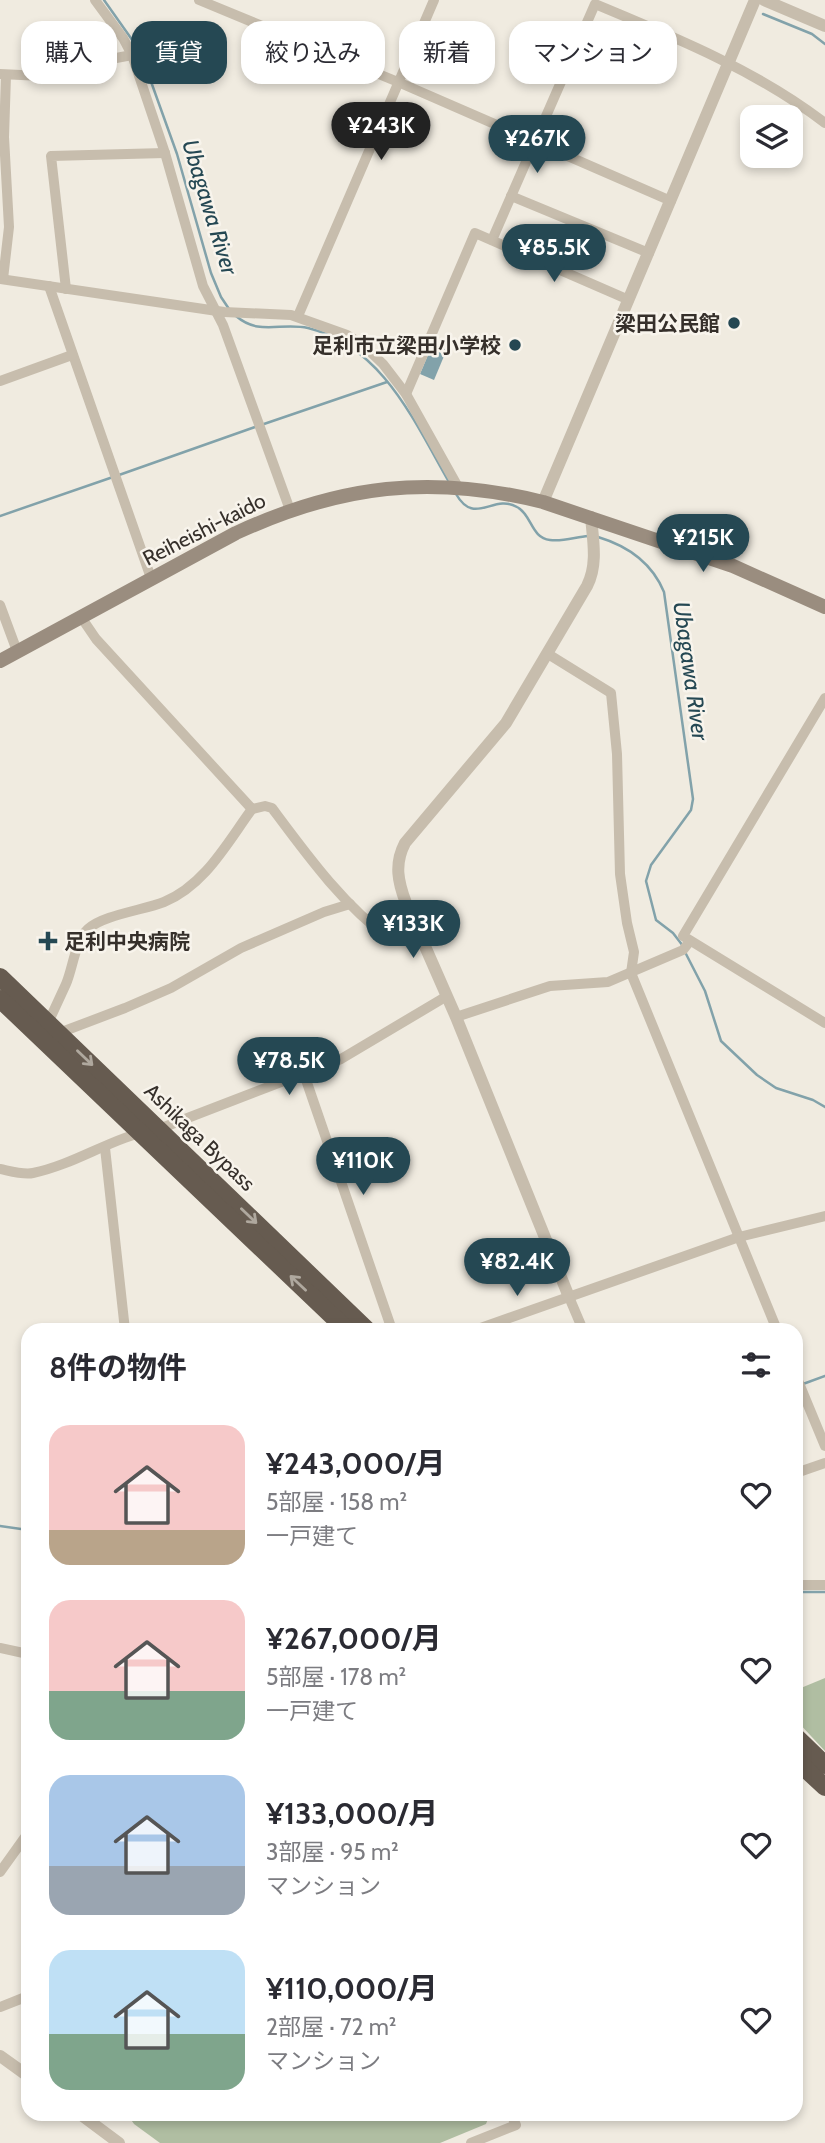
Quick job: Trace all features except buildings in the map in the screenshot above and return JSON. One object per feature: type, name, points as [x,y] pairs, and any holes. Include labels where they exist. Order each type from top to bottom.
[{"type":"highway","name":"Ashikaga Bypass","points":[[0,977],[360,1323]]},
{"type":"highway","name":"Ashikaga Bypass","points":[[0,999],[340,1323]]},
{"type":"highway","points":[[803,1744],[825,1765]]},
{"type":"highway","points":[[803,1767],[825,1787]]},
{"type":"main road","name":"Reiheishi-kaido","points":[[0,660],[236,533],[290,510],[367,490],[411,486],[452,487],[514,495],[543,502],[592,522],[733,566],[825,607]]},
{"type":"street","points":[[96,0],[131,53]]},
{"type":"street","points":[[199,0],[398,82],[671,201]]},
{"type":"street","points":[[298,316],[434,0]]},
{"type":"street","points":[[543,502],[755,0]]},
{"type":"street","points":[[764,0],[825,26]]},
{"type":"street","points":[[492,240],[595,4],[679,39],[728,64],[825,123]]},
{"type":"street","points":[[131,55],[74,66],[43,76],[3,74],[9,227],[1,279],[220,312],[298,316],[339,331],[362,344],[383,364],[406,394],[452,487]]},
{"type":"street","points":[[142,84],[166,153],[203,286],[220,312],[290,510]]},
{"type":"street","points":[[66,289],[51,156],[166,153]]},
{"type":"street","points":[[511,196],[649,253]]},
{"type":"street","points":[[406,394],[475,233],[629,300]]},
{"type":"street","points":[[49,286],[152,578]]},
{"type":"street","points":[[0,380],[72,355]]},
{"type":"street","points":[[580,1323],[400,886],[397,863],[400,853],[417,828],[506,723],[548,654],[592,577],[592,522]]},
{"type":"street","points":[[0,605],[17,652]]},
{"type":"street","points":[[81,617],[96,639],[252,809]]},
{"type":"street","points":[[548,654],[611,693],[617,754],[620,874],[634,952],[631,973],[774,1323]]},
{"type":"street","points":[[825,698],[683,936],[825,1023]]},
{"type":"street","points":[[53,1028],[81,938],[89,928],[130,911],[164,902],[201,878],[252,809],[265,806],[272,808],[307,855],[350,904],[391,940],[400,939],[418,928]]},
{"type":"street","points":[[53,1028],[125,1008],[172,988],[240,948],[324,912],[350,904]]},
{"type":"street","points":[[456,1017],[550,986],[608,982],[683,950],[690,941]]},
{"type":"street","points":[[0,1169],[31,1174],[105,1148],[139,1132],[159,1129],[304,1074],[341,1059],[447,996]]},
{"type":"street","points":[[304,1074],[389,1323]]},
{"type":"street","points":[[105,1148],[124,1323]]},
{"type":"street","points":[[495,1323],[739,1237],[825,1216]]},
{"type":"street","points":[[803,1393],[825,1446]]},
{"type":"street","points":[[803,1471],[825,1464]]},
{"type":"street","points":[[803,1585],[825,1585]]},
{"type":"street","points":[[0,1648],[21,1652]]},
{"type":"street","points":[[0,1872],[21,1843]]},
{"type":"street","points":[[0,2007],[21,1999]]},
{"type":"street","points":[[0,2056],[21,2071]]},
{"type":"street","points":[[89,2121],[119,2143]]},
{"type":"street","points":[[471,2143],[516,2125],[514,2121]]},
{"type":"green space","points":[[825,1678],[825,1751],[803,1727],[803,1687]]},
{"type":"green space","points":[[132,2121],[487,2121],[486,2124],[440,2143],[160,2143]]},
{"type":"water","points":[[433,343],[447,349],[434,380],[420,374]]},
{"type":"waterway","name":"Ubagawa River","points":[[104,0],[140,51],[177,154],[211,273],[229,309]]},
{"type":"waterway","points":[[763,14],[812,34],[825,44]]},
{"type":"waterway","name":"Ubagawa River","points":[[236,316],[262,327],[308,328],[334,337],[356,351],[376,369],[409,411],[449,482]]},
{"type":"waterway","points":[[261,425],[387,382]]},
{"type":"waterway","points":[[119,475],[255,427]]},
{"type":"waterway","points":[[0,516],[113,477]]},
{"type":"waterway","name":"Ubagawa River","points":[[456,494],[470,508],[500,504],[517,507],[526,515],[535,531],[550,540],[588,536]]},
{"type":"waterway","name":"Ubagawa River","points":[[598,537],[619,545],[638,557],[653,572],[664,592],[693,799],[691,810],[651,865],[646,881],[656,920],[673,933],[683,946]]},
{"type":"waterway","name":"Ubagawa River","points":[[685,952],[705,991],[721,1041],[757,1075],[776,1088],[813,1100],[825,1107]]},
{"type":"waterway","points":[[803,1384],[825,1376]]},
{"type":"waterway","points":[[0,1526],[21,1529]]},
{"type":"waterway","points":[[803,1592],[825,1592]]},
{"type":"place","name":"梁田公民館","points":[[734,323]]},
{"type":"place","name":"足利市立梁田小学校","points":[[515,345]]},
{"type":"place","name":"足利中央病院","points":[[48,941]]}]
